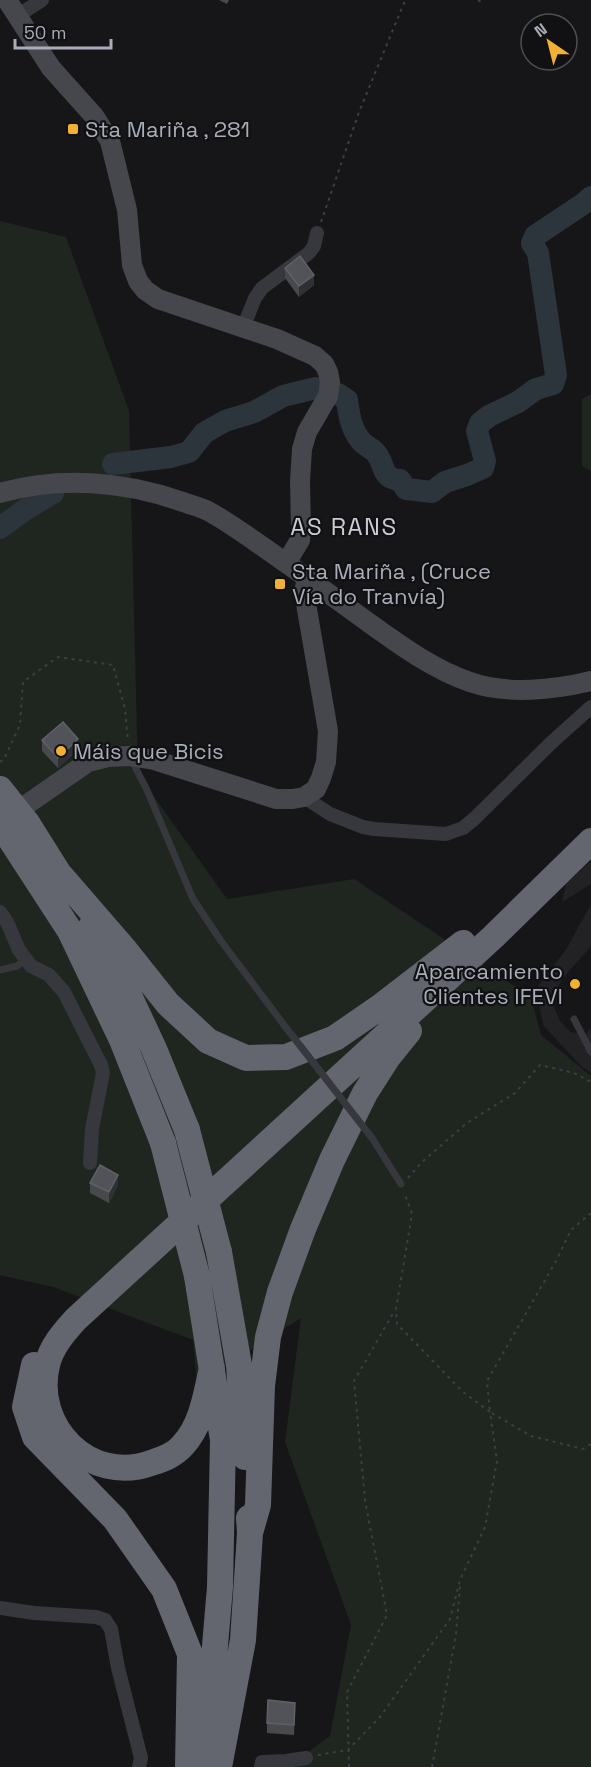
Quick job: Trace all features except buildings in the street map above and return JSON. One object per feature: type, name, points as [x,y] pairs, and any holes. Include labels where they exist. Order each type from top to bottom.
[{"type":"highway","points":[[0,789],[8,822],[70,931],[122,1040],[163,1143],[197,1276],[223,1440],[220,1587],[208,1728],[197,1767]]},
{"type":"highway","points":[[8,822],[61,876],[168,1004],[208,1041],[246,1058],[286,1057],[335,1038],[380,1007],[569,861]]},
{"type":"highway","points":[[212,1368],[202,1410],[183,1445],[167,1458],[147,1465],[129,1468],[109,1466],[80,1454],[59,1433],[46,1406],[47,1363],[59,1339],[76,1319],[493,937],[591,840]]},
{"type":"highway","points":[[61,876],[126,989],[154,1049],[187,1130],[219,1252],[239,1365],[250,1533],[243,1640],[219,1767]]},
{"type":"highway","points":[[250,1533],[258,1505],[262,1386],[268,1338],[280,1292],[303,1229],[360,1102],[388,1057],[457,981],[493,937]]},
{"type":"highway","points":[[188,1767],[189,1654],[164,1589],[115,1519],[34,1437],[25,1407],[37,1347],[79,1296],[335,1066],[447,956]]},
{"type":"main road","points":[[12,8],[51,68],[94,116],[110,141],[128,210],[132,265],[138,281],[145,290],[158,299],[277,339],[315,356],[324,364],[328,372],[330,382],[328,396],[307,432],[302,449],[300,540],[286,563]]},
{"type":"main road","points":[[0,493],[36,485],[84,482],[167,496],[206,510],[238,529],[393,640],[471,682],[499,688],[527,689],[559,687],[591,681]]},
{"type":"main road","points":[[8,822],[26,805],[88,762],[108,757],[129,756],[154,760],[276,799],[293,799],[316,789],[326,762],[328,731],[304,592],[307,578]]},
{"type":"street","points":[[12,8],[42,0]]},
{"type":"street","points":[[243,328],[255,298],[262,288],[309,253],[314,246],[317,233]]},
{"type":"street","points":[[304,796],[330,814],[363,827],[446,834],[456,831],[474,819],[591,707]]},
{"type":"street","points":[[0,912],[19,950],[31,966],[49,975],[64,992],[102,1065],[103,1073],[92,1129],[90,1163]]},
{"type":"street","points":[[0,1608],[34,1613],[96,1617],[105,1620],[111,1629],[118,1668],[141,1758],[139,1767]]},
{"type":"street","points":[[261,1767],[262,1762],[306,1758]]},
{"type":"lane","points":[[129,756],[147,790],[193,899],[220,941],[372,1138],[401,1184]]},
{"type":"lane","points":[[0,970],[17,966],[26,959]]},
{"type":"lane","points":[[574,1020],[591,1052]]},
{"type":"path","points":[[317,233],[359,111],[405,1]]},
{"type":"path","points":[[0,762],[20,725],[23,682],[58,657],[113,665],[125,709],[129,756]]},
{"type":"path","points":[[591,1082],[574,1073],[540,1065],[514,1092],[467,1123],[422,1162],[401,1184],[412,1214],[396,1309],[397,1324],[463,1392],[490,1412],[531,1436],[583,1449],[591,1444]]},
{"type":"path","points":[[306,1758],[348,1749],[380,1717],[450,1619],[460,1580],[486,1527],[497,1461],[487,1381],[556,1261],[571,1230],[591,1213]]},
{"type":"path","points":[[349,1767],[347,1692],[387,1615],[365,1500],[354,1381],[396,1309]]},
{"type":"path","points":[[432,1767],[456,1634],[460,1580]]},
{"type":"shaded area","points":[[0,221],[66,237],[129,411],[138,774],[227,899],[354,879],[531,997],[541,1035],[591,1076],[591,1767],[287,1767],[330,1736],[351,1625],[285,1442],[301,1318],[197,1384],[193,1340],[53,1287],[0,1275]]},
{"type":"shaded area","points":[[591,394],[591,471],[582,466],[582,399]]},
{"type":"shaded area","points":[[591,861],[591,884],[562,902],[566,884]]},
{"type":"shaded area","points":[[591,904],[591,946],[563,978],[556,990],[554,1007],[560,1021],[570,1032],[586,1034],[591,1028],[591,1073],[582,1067],[543,1025],[536,989],[567,948]]},
{"type":"waterway","points":[[338,394],[347,400],[355,432],[363,443],[376,453],[386,474],[400,480],[406,489],[432,492],[445,482],[483,468],[485,461],[477,431],[480,423],[536,389],[553,384],[556,375],[538,253],[532,243],[535,236],[591,197]]},
{"type":"waterway","points":[[113,464],[171,457],[189,452],[204,433],[225,421],[254,412],[283,396],[316,388]]},
{"type":"waterway","points":[[0,528],[53,493]]},
{"type":"place","name":"Sta Mariña , 281","points":[[73,129]]},
{"type":"place","name":"Sta Mariña , (Cruce Vía do Tranvía)","points":[[280,584]]},
{"type":"place","name":"Máis que Bicis","points":[[61,751]]},
{"type":"place","name":"Aparcamiento Clientes IFEVI","points":[[575,984]]},
{"type":"district","name":"AS RANS","points":[[344,526]]}]
